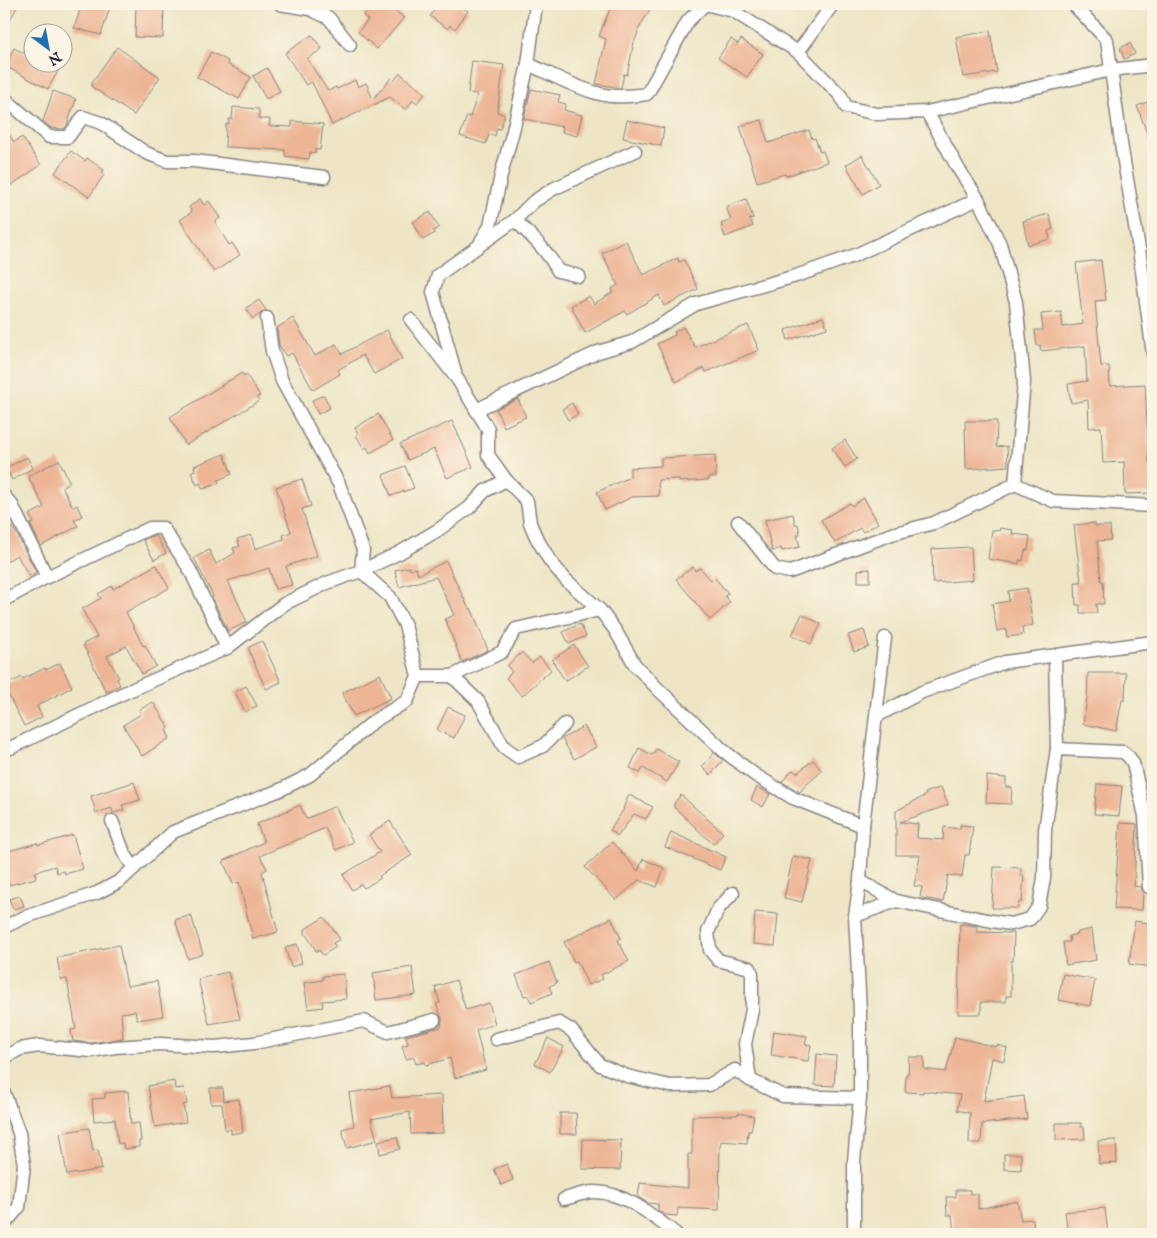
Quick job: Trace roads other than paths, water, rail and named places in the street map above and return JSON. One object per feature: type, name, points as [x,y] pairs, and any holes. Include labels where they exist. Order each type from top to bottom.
[{"type":"street","points":[[280,4],[310,9],[330,18],[350,45]]},
{"type":"street","points":[[478,246],[490,226],[513,132],[528,64],[536,4]]},
{"type":"street","points":[[528,64],[572,84],[601,94],[627,96],[647,94],[688,22],[705,4],[733,11],[798,52],[841,96],[846,107],[877,114],[927,112],[1111,70],[1153,65]]},
{"type":"street","points":[[798,52],[833,4]]},
{"type":"street","points":[[1072,4],[1106,40],[1139,248],[1153,354]]},
{"type":"street","points":[[4,98],[49,138],[68,137],[83,117],[101,123],[146,153],[167,161],[194,161],[324,177]]},
{"type":"street","points":[[927,112],[958,168],[978,199],[1000,244],[1016,302],[1024,381],[1015,484]]},
{"type":"street","points":[[458,380],[433,292],[438,275],[515,220],[533,202],[553,189],[634,151]]},
{"type":"street","points":[[476,410],[598,352],[632,342],[696,304],[796,276],[853,256],[978,199]]},
{"type":"street","points":[[515,220],[540,244],[558,271],[579,276]]},
{"type":"street","points":[[4,927],[25,917],[97,894],[120,881],[173,832],[280,790],[310,775],[374,721],[407,700],[418,676],[405,625],[390,597],[362,571],[363,550],[339,484],[282,381],[272,351],[267,318]]},
{"type":"street","points":[[412,320],[458,380],[488,429],[488,454],[506,480],[527,501],[530,523],[550,561],[566,580],[600,610],[615,630],[635,665],[724,751],[755,775],[793,798],[862,826]]},
{"type":"street","points":[[4,751],[227,648],[284,604],[326,583],[362,571],[399,553],[438,530],[469,508],[485,491],[506,480]]},
{"type":"street","points":[[1015,484],[1052,501],[1153,506]]},
{"type":"street","points":[[738,522],[775,569],[790,572],[892,534],[934,523],[1015,484]]},
{"type":"street","points":[[4,496],[12,505],[47,577]]},
{"type":"street","points":[[4,600],[47,577],[150,528],[163,528],[190,570],[227,648]]},
{"type":"street","points":[[418,676],[452,676],[502,652],[516,629],[600,610]]},
{"type":"street","points":[[854,1234],[854,1161],[860,1098],[860,1012],[855,916],[860,881],[862,826],[877,716],[885,638]]},
{"type":"street","points":[[877,716],[922,692],[1005,662],[1153,642]]},
{"type":"street","points":[[860,881],[896,901],[1012,924],[1030,919],[1039,906],[1044,878],[1045,830],[1057,749],[1055,656]]},
{"type":"street","points":[[452,676],[478,701],[504,747],[518,757],[542,746],[565,724]]},
{"type":"street","points":[[1057,749],[1123,752],[1130,757],[1145,816],[1149,887]]},
{"type":"street","points":[[112,821],[124,853],[134,868]]},
{"type":"street","points":[[733,893],[718,909],[708,932],[710,950],[718,960],[750,968],[752,974],[752,1010],[745,1044],[750,1080]]},
{"type":"street","points":[[855,916],[896,901]]},
{"type":"street","points":[[4,1058],[20,1049],[39,1046],[91,1051],[115,1047],[160,1044],[215,1047],[254,1043],[364,1021],[388,1032],[434,1020]]},
{"type":"street","points":[[496,1039],[558,1023],[571,1030],[600,1065],[627,1076],[670,1086],[709,1085],[735,1070],[750,1080],[783,1096],[860,1098]]},
{"type":"street","points":[[4,1093],[20,1133],[24,1165],[19,1207],[4,1225]]},
{"type":"street","points":[[564,1199],[593,1192],[615,1195],[636,1206],[676,1234]]}]
